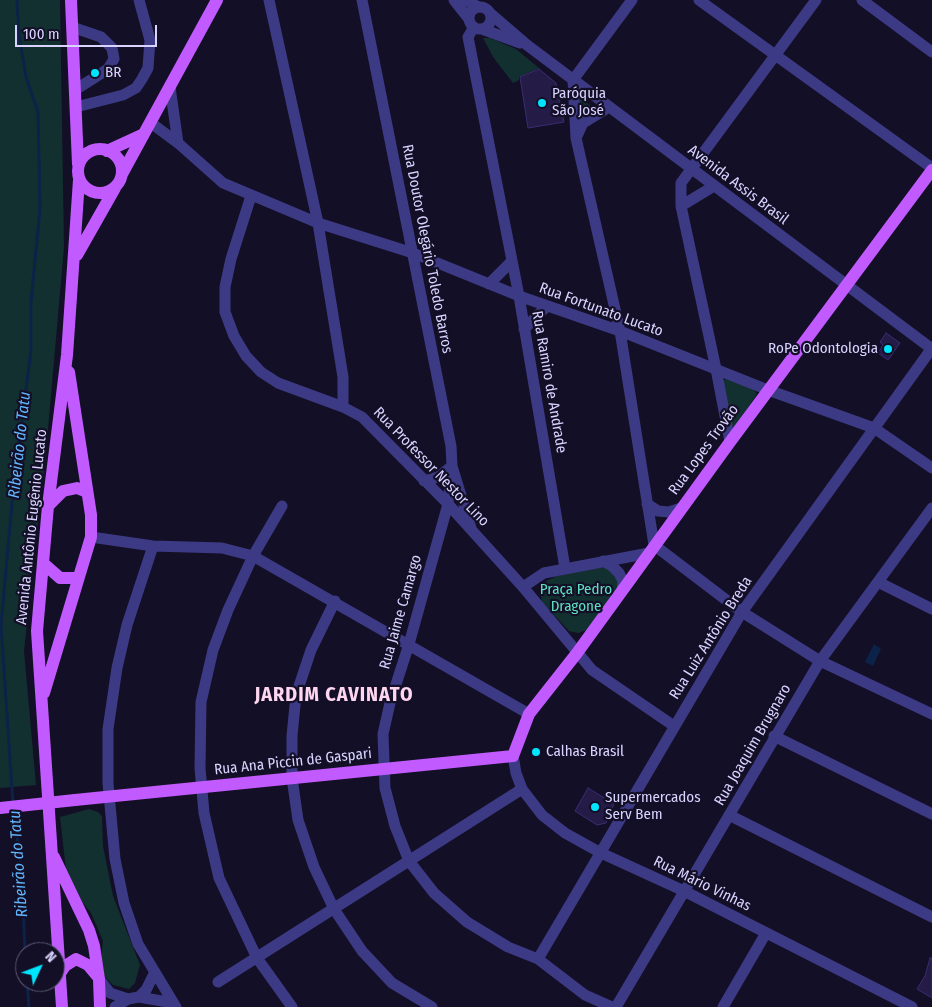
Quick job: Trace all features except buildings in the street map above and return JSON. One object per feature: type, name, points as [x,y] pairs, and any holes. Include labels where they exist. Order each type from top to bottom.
[{"type":"main road","points":[[71,0],[79,180],[84,187],[94,193],[102,194],[115,188],[217,0]]},
{"type":"main road","points":[[77,121],[93,150]]},
{"type":"main road","points":[[78,164],[82,158],[93,150],[107,150],[144,134]]},
{"type":"main road","points":[[107,150],[118,160],[122,174]]},
{"type":"main road","name":"Rua Lopes Trovão","points":[[513,756],[529,714],[578,653],[681,508],[932,169]]},
{"type":"main road","name":"Avenida Antônio Eugênio Lucato","points":[[57,942],[37,631],[48,506],[67,355],[79,180]]},
{"type":"main road","name":"Avenida Antônio Eugênio Lucato","points":[[75,258],[115,188]]},
{"type":"main road","name":"Avenida Antônio Eugênio Lucato","points":[[42,703],[77,578],[91,537],[91,516],[67,355]]},
{"type":"main road","points":[[48,506],[63,491],[77,488],[87,492]]},
{"type":"main road","points":[[43,563],[60,578],[77,578]]},
{"type":"main road","name":"Rua Ana Piccin de Gaspari","points":[[0,808],[513,756]]},
{"type":"main road","name":"Avenida Antônio Eugênio Lucato","points":[[50,848],[89,930],[99,980],[100,1007]]},
{"type":"main road","points":[[65,965],[76,959],[88,965],[99,980]]},
{"type":"main road","name":"Avenida Antônio Eugênio Lucato","points":[[61,992],[62,1007]]},
{"type":"street","points":[[76,107],[123,95],[136,88],[142,79],[148,68],[150,40],[138,0]]},
{"type":"street","points":[[269,0],[318,223],[343,377],[343,406]]},
{"type":"street","name":"Rua Doutor Olegário Toledo Barros","points":[[362,0],[451,446],[452,466],[448,504]]},
{"type":"street","points":[[454,0],[475,25]]},
{"type":"street","points":[[467,0],[478,7],[484,8],[490,14],[490,24],[475,25]]},
{"type":"street","points":[[632,0],[573,80],[576,138],[620,330],[647,504],[652,549]]},
{"type":"street","points":[[699,0],[932,169]]},
{"type":"street","points":[[730,442],[681,206],[681,183],[816,0]]},
{"type":"street","points":[[862,0],[932,52]]},
{"type":"street","points":[[475,25],[470,12],[478,7]]},
{"type":"street","name":"Avenida Assis Brasil","points":[[490,14],[573,80],[932,348]]},
{"type":"street","name":"Avenida Assis Brasil","points":[[475,25],[527,45]]},
{"type":"street","name":"Rua Ramiro de Andrade","points":[[475,25],[468,37],[519,296],[565,568]]},
{"type":"street","points":[[72,27],[101,37],[112,48],[114,59],[108,69],[75,90]]},
{"type":"street","points":[[170,87],[178,143]]},
{"type":"street","points":[[576,138],[583,123],[609,107]]},
{"type":"street","points":[[151,122],[178,143],[223,184],[251,196]]},
{"type":"street","points":[[681,206],[714,186]]},
{"type":"street","name":"Rua Fortunato Lucato","points":[[251,196],[318,223],[413,253],[519,296],[620,330],[768,390],[874,428],[932,468]]},
{"type":"street","name":"Rua Professor Nestor Lino","points":[[251,196],[225,287],[225,312],[234,336],[246,356],[261,372],[294,390],[343,406],[362,417],[448,504],[523,587],[592,670],[674,726]]},
{"type":"street","points":[[489,284],[511,262]]},
{"type":"street","points":[[524,329],[547,306]]},
{"type":"street","name":"Rua Luiz Antônio Breda","points":[[538,960],[742,612],[932,348]]},
{"type":"street","points":[[424,481],[438,477],[452,466],[472,532]]},
{"type":"street","name":"Rua Jaime Camargo","points":[[448,504],[409,644],[390,703],[383,734],[385,788],[395,826],[409,861],[434,893],[467,922],[508,947],[538,960],[585,994],[614,1007]]},
{"type":"street","points":[[647,504],[658,511],[670,512],[681,508]]},
{"type":"street","points":[[282,506],[253,556],[228,610],[213,650],[201,702],[202,787],[204,812],[219,878],[256,958],[292,1007]]},
{"type":"street","name":"Rua Joaquim Brugnaro","points":[[614,1007],[820,661],[932,508]]},
{"type":"street","points":[[91,537],[153,546],[222,548],[253,556],[335,601],[529,714]]},
{"type":"street","points":[[153,546],[127,625],[117,668],[108,729],[110,797],[115,859],[124,903],[138,944],[174,1005]]},
{"type":"street","points":[[523,587],[544,573],[652,549],[742,612],[820,661],[932,714]]},
{"type":"street","points":[[602,561],[612,566],[619,573],[623,581],[622,590]]},
{"type":"street","points":[[878,582],[932,608]]},
{"type":"street","points":[[335,601],[311,650],[296,694],[292,736],[292,778],[298,820],[314,867],[334,909],[362,952],[392,983],[432,1007]]},
{"type":"street","points":[[774,736],[932,814]]},
{"type":"street","name":"Rua Mário Vinhas","points":[[513,756],[522,790],[542,815],[565,833],[601,853],[684,891],[912,1007]]},
{"type":"street","points":[[218,982],[522,790]]},
{"type":"street","points":[[729,815],[932,917]]},
{"type":"street","points":[[723,1007],[766,933]]},
{"type":"street","points":[[115,1007],[146,990],[154,974]]},
{"type":"street","points":[[99,980],[110,993],[174,1005]]},
{"type":"green space","points":[[0,0],[60,0],[64,247],[46,452],[24,651],[36,785],[0,788]]},
{"type":"green space","points":[[483,38],[490,38],[516,49],[539,68],[519,77],[519,80],[513,83],[493,57]]},
{"type":"green space","points":[[575,94],[595,109],[580,118]]},
{"type":"green space","points":[[728,378],[754,390],[757,394],[735,427],[732,427],[722,381]]},
{"type":"green space","name":"Praça Pedro Dragone","points":[[604,567],[612,569],[620,585],[587,630],[578,633],[569,631],[542,602],[540,590],[546,581],[557,576]]},
{"type":"green space","points":[[89,809],[98,812],[102,816],[103,846],[113,896],[140,965],[135,983],[129,989],[113,985],[105,977],[101,958],[103,941],[91,913],[83,903],[66,870],[60,817]]},
{"type":"water","points":[[874,644],[881,649],[873,666],[865,662]]},
{"type":"waterway","name":"Ribeirão do Tatu","points":[[13,804],[1,625],[13,492],[31,350],[31,302],[40,209],[38,112],[26,77],[19,35],[17,0]]},
{"type":"waterway","name":"Ribeirão do Tatu","points":[[14,810],[22,879],[25,942]]},
{"type":"waterway","name":"Ribeirão do Tatu","points":[[28,992],[29,1007]]},
{"type":"place","name":"BR","points":[[95,73]]},
{"type":"place","name":"Paróquia São José","points":[[542,103]]},
{"type":"place","name":"RoPe Odontologia","points":[[888,349]]},
{"type":"place","name":"Calhas Brasil","points":[[536,752]]},
{"type":"place","name":"Supermercados Serv Bem","points":[[595,807]]},
{"type":"district","name":"JARDIM CAVINATO","points":[[334,695]]}]
